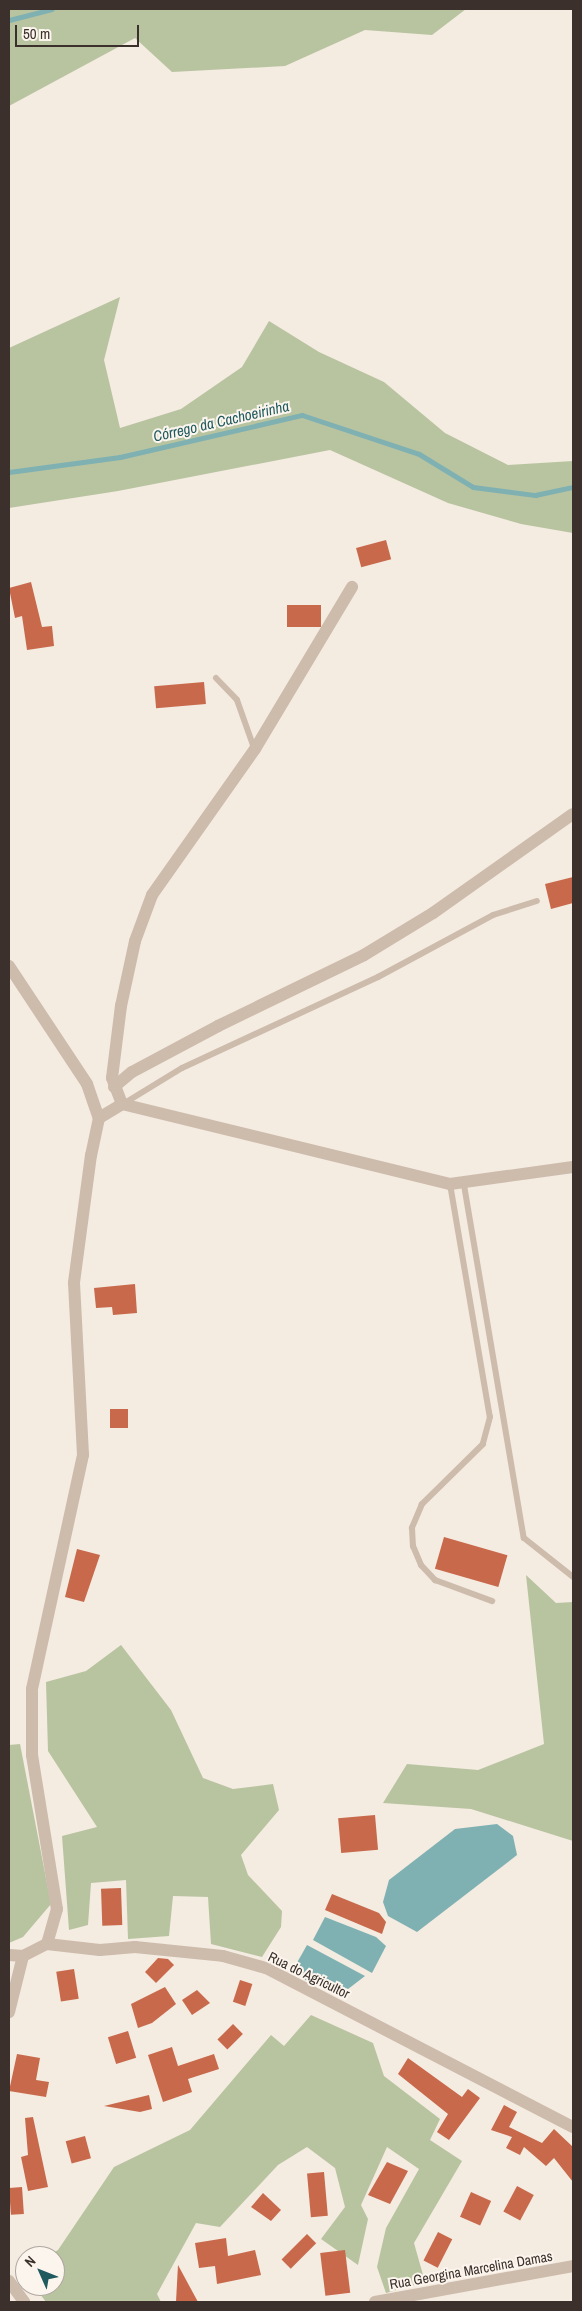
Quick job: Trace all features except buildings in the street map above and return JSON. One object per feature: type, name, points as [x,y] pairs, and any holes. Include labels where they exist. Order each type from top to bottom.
[{"type":"street","points":[[122,1104],[114,1087],[121,1006],[134,942],[152,895],[255,749],[352,587]]},
{"type":"street","points":[[114,1087],[132,1072],[218,1026],[364,955],[433,914],[573,814]]},
{"type":"street","points":[[9,966],[87,1084],[100,1118],[91,1155],[74,1283],[82,1455],[32,1689],[32,1756],[57,1909],[47,1944],[24,1956],[9,1955]]},
{"type":"street","points":[[100,1118],[122,1104],[450,1184],[464,1185],[573,1167]]},
{"type":"street","name":"Rua do Agricultor","points":[[47,1944],[100,1950],[175,1950],[266,1968],[573,2127]]},
{"type":"street","points":[[9,2012],[24,1956]]},
{"type":"street","name":"Rua Georgina Marcelina Damas","points":[[374,2302],[573,2266]]},
{"type":"street","points":[[9,2281],[24,2302]]},
{"type":"lane","points":[[216,678],[237,700],[255,749]]},
{"type":"lane","points":[[122,1104],[182,1068],[378,977],[493,915],[537,901]]},
{"type":"lane","points":[[450,1184],[490,1417],[483,1444],[422,1504],[412,1528],[413,1546],[421,1565],[435,1580],[492,1601]]},
{"type":"lane","points":[[464,1185],[524,1538],[573,1577]]},
{"type":"green space","points":[[9,9],[466,9],[432,35],[365,30],[285,66],[172,72],[135,38],[9,106]]},
{"type":"green space","points":[[120,297],[104,360],[120,428],[181,409],[242,367],[269,321],[319,352],[384,382],[445,433],[508,465],[573,461],[573,533],[521,524],[448,503],[330,450],[118,491],[9,508],[9,348]]},
{"type":"green space","points":[[526,1575],[556,1603],[573,1602],[573,1841],[471,1809],[383,1803],[407,1764],[478,1770],[544,1744]]},
{"type":"green space","points":[[121,1645],[171,1710],[203,1778],[233,1789],[273,1784],[279,1810],[241,1855],[248,1875],[282,1911],[281,1927],[262,1957],[211,1944],[208,1897],[173,1896],[169,1936],[128,1939],[126,1880],[91,1883],[88,1925],[69,1930],[62,1836],[97,1827],[48,1751],[46,1682],[86,1671]]},
{"type":"green space","points":[[20,1744],[51,1904],[23,1937],[9,1943],[9,1745]]},
{"type":"green space","points":[[311,2015],[373,2043],[384,2076],[440,2119],[430,2140],[462,2161],[414,2243],[425,2282],[386,2293],[377,2267],[386,2228],[419,2169],[387,2147],[361,2205],[368,2219],[358,2265],[321,2239],[345,2207],[335,2168],[307,2147],[278,2165],[220,2227],[196,2223],[157,2294],[161,2302],[46,2302],[42,2296],[65,2296],[65,2246],[61,2246],[114,2167],[190,2130],[271,2035],[284,2046]]},
{"type":"water","points":[[497,1824],[513,1836],[517,1855],[417,1932],[388,1916],[383,1902],[389,1880],[455,1829]]},
{"type":"water","points":[[325,1917],[376,1937],[386,1946],[372,1973],[313,1940]]},
{"type":"water","points":[[307,1945],[365,1976],[339,1996],[295,1975],[294,1968]]},
{"type":"waterway","name":"Córrego da Cachoeirinha","points":[[9,20],[52,9]]},
{"type":"waterway","name":"Córrego da Cachoeirinha","points":[[9,472],[120,457],[302,415],[419,454],[473,487],[535,495],[573,487]]}]
